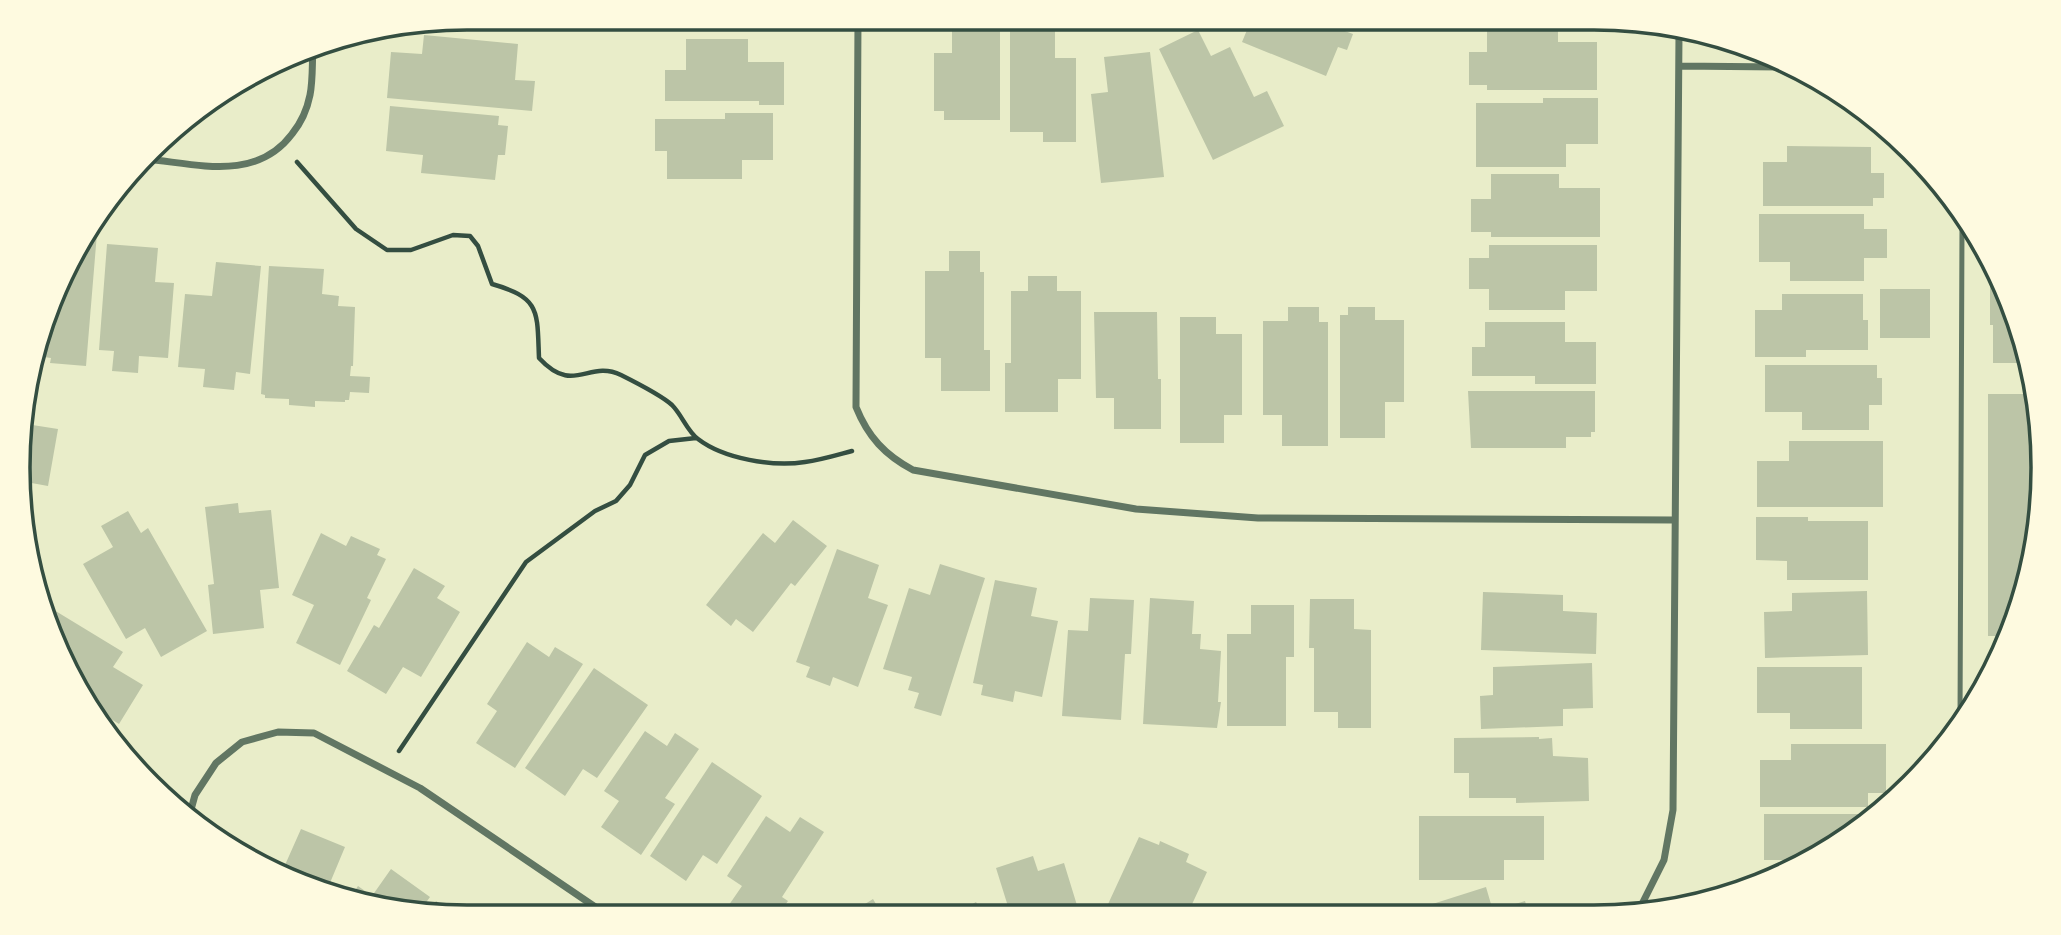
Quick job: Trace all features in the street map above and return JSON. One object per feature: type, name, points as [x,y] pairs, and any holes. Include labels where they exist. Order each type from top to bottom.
[{"type":"street","points":[[859,30],[856,407],[864,426],[892,458],[913,470],[1136,509],[1258,518],[1674,520]]},
{"type":"street","points":[[1643,903],[1664,860],[1673,810],[1679,38]]},
{"type":"street","points":[[156,160],[230,167],[258,162],[283,146],[301,123],[310,96],[312,58]]},
{"type":"street","points":[[1679,66],[1768,66]]},
{"type":"street","points":[[192,807],[195,795],[216,763],[242,742],[278,732],[314,733],[420,788],[592,905]]},
{"type":"lane","points":[[1961,705],[1962,232]]},
{"type":"path","points":[[283,146],[356,229],[387,250],[411,250],[453,235],[470,236],[478,246],[492,284],[517,291],[532,304],[538,327],[539,358],[549,369],[564,376],[583,376],[600,369],[620,374],[671,405],[697,438],[731,456],[769,462],[804,463],[878,445]]},
{"type":"path","points":[[386,770],[526,562],[595,511],[616,501],[630,485],[645,455],[669,440],[697,438]]},
{"type":"building","points":[[952,30],[1000,30],[1000,120],[944,120],[944,111],[934,111],[934,53],[952,53]]},
{"type":"building","points":[[1010,30],[1055,30],[1055,58],[1076,58],[1076,142],[1043,142],[1043,132],[1010,132]]},
{"type":"building","points":[[1198,30],[1211,56],[1230,47],[1254,97],[1267,91],[1284,126],[1213,160],[1159,49]]},
{"type":"building","points":[[1247,30],[1342,30],[1353,34],[1347,50],[1338,47],[1326,76],[1242,42]]},
{"type":"building","points":[[1487,30],[1558,30],[1558,42],[1597,42],[1597,90],[1487,90],[1487,85],[1469,85],[1469,52],[1487,52]]},
{"type":"building","points":[[424,35],[518,44],[515,80],[535,81],[532,111],[387,98],[391,52],[422,54]]},
{"type":"building","points":[[686,39],[748,39],[748,62],[784,62],[784,105],[759,105],[759,101],[665,101],[665,70],[686,70]]},
{"type":"building","points":[[1150,52],[1164,177],[1101,183],[1091,94],[1108,92],[1104,57]]},
{"type":"building","points":[[1543,98],[1598,98],[1598,144],[1566,144],[1566,167],[1476,167],[1476,103],[1543,103]]},
{"type":"building","points":[[390,106],[499,116],[498,125],[508,126],[505,155],[498,155],[495,180],[421,173],[423,155],[386,151]]},
{"type":"building","points":[[725,113],[773,113],[773,160],[742,160],[742,179],[667,179],[667,151],[655,151],[655,119],[725,119]]},
{"type":"building","points":[[1787,146],[1871,147],[1871,173],[1884,173],[1884,198],[1873,198],[1873,206],[1763,206],[1763,162],[1787,162]]},
{"type":"building","points":[[1491,174],[1559,174],[1559,188],[1600,188],[1600,237],[1491,237],[1491,232],[1471,232],[1471,199],[1491,199]]},
{"type":"building","points":[[1759,214],[1864,214],[1864,229],[1887,229],[1887,258],[1864,258],[1864,281],[1790,281],[1790,262],[1759,262]]},
{"type":"building","points":[[97,235],[86,366],[50,363],[51,358],[44,357],[63,300]]},
{"type":"building","points":[[107,244],[158,248],[155,282],[174,283],[168,358],[139,356],[138,373],[112,371],[114,351],[99,350]]},
{"type":"building","points":[[1489,245],[1597,245],[1597,291],[1565,291],[1565,310],[1489,310],[1489,289],[1469,289],[1469,258],[1489,258]]},
{"type":"building","points":[[949,251],[980,251],[980,272],[984,272],[984,350],[990,350],[990,391],[941,391],[941,358],[925,358],[925,271],[949,271]]},
{"type":"building","points":[[216,262],[261,266],[250,374],[236,372],[234,390],[203,387],[205,369],[178,367],[185,294],[212,296]]},
{"type":"building","points":[[269,266],[324,269],[322,294],[339,296],[338,306],[355,307],[353,366],[350,376],[370,377],[369,393],[350,392],[349,400],[345,402],[315,401],[315,407],[289,405],[289,399],[265,398],[265,395],[261,394]]},
{"type":"building","points":[[1028,276],[1057,276],[1057,291],[1081,291],[1081,379],[1058,379],[1058,412],[1005,412],[1005,363],[1011,363],[1011,291],[1028,291]]},
{"type":"building","points":[[1990,283],[2008,327],[2018,363],[1993,363],[1993,325],[1990,325]]},
{"type":"building","points":[[1880,289],[1930,289],[1930,338],[1880,338]]},
{"type":"building","points":[[1782,294],[1863,294],[1863,320],[1868,320],[1868,350],[1806,350],[1806,357],[1755,357],[1755,310],[1782,310]]},
{"type":"building","points":[[1288,307],[1319,307],[1319,322],[1328,322],[1328,446],[1282,446],[1282,415],[1263,415],[1263,321],[1288,321]]},
{"type":"building","points":[[1348,307],[1375,307],[1375,320],[1404,320],[1404,402],[1385,402],[1385,438],[1340,438],[1340,315],[1348,315]]},
{"type":"building","points":[[1094,312],[1157,312],[1161,429],[1114,429],[1114,398],[1096,398]]},
{"type":"building","points":[[1180,317],[1216,317],[1216,334],[1242,334],[1242,415],[1224,415],[1224,443],[1180,443]]},
{"type":"building","points":[[1485,322],[1565,322],[1565,342],[1596,342],[1596,384],[1535,384],[1535,376],[1472,376],[1472,347],[1485,347]]},
{"type":"building","points":[[1765,365],[1877,365],[1877,378],[1882,378],[1882,405],[1869,405],[1869,430],[1802,430],[1802,412],[1765,412]]},
{"type":"building","points":[[1468,391],[1595,391],[1595,432],[1591,432],[1591,437],[1566,437],[1566,448],[1471,448]]},
{"type":"building","points":[[1988,394],[2025,394],[2031,468],[2028,525],[2008,608],[1998,636],[1988,636]]},
{"type":"building","points":[[32,425],[58,429],[48,486],[31,483]]},
{"type":"building","points":[[1789,441],[1883,441],[1883,507],[1757,507],[1757,461],[1789,461]]},
{"type":"building","points":[[238,503],[239,513],[271,510],[279,588],[260,590],[264,628],[213,634],[208,585],[214,584],[205,507]]},
{"type":"building","points":[[128,511],[141,533],[148,528],[207,631],[161,657],[145,628],[126,639],[83,564],[113,547],[101,526]]},
{"type":"building","points":[[1756,517],[1808,517],[1808,521],[1868,521],[1868,580],[1787,580],[1787,561],[1756,560]]},
{"type":"building","points":[[793,520],[827,546],[795,586],[791,583],[753,632],[736,619],[731,626],[706,605],[763,533],[775,543]]},
{"type":"building","points":[[321,533],[346,546],[351,536],[380,549],[377,555],[386,559],[367,598],[371,600],[340,665],[296,643],[314,605],[292,595]]},
{"type":"building","points":[[837,549],[879,565],[868,598],[888,605],[858,687],[833,677],[830,686],[806,677],[810,667],[796,662]]},
{"type":"building","points":[[940,564],[985,578],[941,716],[914,708],[919,693],[908,690],[912,677],[883,669],[909,588],[930,595]]},
{"type":"building","points":[[414,568],[445,586],[437,598],[460,612],[421,677],[403,667],[386,694],[347,671],[374,625],[379,628]]},
{"type":"building","points":[[995,580],[1037,588],[1031,616],[1058,621],[1042,697],[1015,691],[1013,702],[981,695],[983,685],[973,683]]},
{"type":"building","points":[[1867,591],[1868,655],[1765,658],[1764,612],[1792,611],[1792,593]]},
{"type":"building","points":[[1483,592],[1563,595],[1563,611],[1597,613],[1596,654],[1481,650]]},
{"type":"building","points":[[1090,598],[1134,600],[1131,654],[1125,654],[1121,720],[1062,716],[1068,630],[1088,631]]},
{"type":"building","points":[[1150,598],[1194,601],[1192,634],[1201,634],[1200,649],[1221,651],[1218,702],[1221,702],[1217,728],[1143,724]]},
{"type":"building","points":[[1310,599],[1354,599],[1354,629],[1371,630],[1371,728],[1338,728],[1338,712],[1314,712],[1314,648],[1309,648]]},
{"type":"building","points":[[1251,605],[1294,605],[1294,657],[1286,657],[1286,726],[1227,726],[1227,634],[1251,634]]},
{"type":"building","points":[[54,610],[123,652],[113,667],[143,685],[119,724],[108,717],[88,686]]},
{"type":"building","points":[[527,642],[549,657],[555,647],[583,664],[515,768],[476,743],[497,711],[487,704]]},
{"type":"building","points":[[1592,663],[1593,708],[1563,709],[1563,726],[1481,729],[1480,696],[1493,695],[1493,667]]},
{"type":"building","points":[[1757,667],[1862,667],[1862,729],[1790,729],[1790,713],[1757,713]]},
{"type":"building","points":[[594,668],[648,705],[597,778],[583,769],[565,796],[525,768]]},
{"type":"building","points":[[645,731],[667,746],[675,733],[699,749],[665,798],[675,804],[641,855],[601,827],[619,801],[604,791]]},
{"type":"building","points":[[1454,738],[1552,738],[1553,756],[1588,758],[1589,801],[1516,803],[1516,798],[1469,798],[1469,773],[1454,773]]},
{"type":"building","points":[[1791,744],[1886,744],[1886,793],[1868,793],[1868,807],[1760,807],[1760,760],[1791,760]]},
{"type":"building","points":[[712,762],[762,796],[717,864],[703,855],[686,881],[650,856]]},
{"type":"building","points":[[1764,814],[1861,814],[1812,847],[1787,860],[1764,860]]},
{"type":"building","points":[[766,816],[790,832],[800,817],[824,832],[782,897],[788,901],[785,905],[729,905],[742,886],[727,876]]},
{"type":"building","points":[[1419,816],[1544,816],[1544,860],[1504,860],[1504,880],[1419,880]]},
{"type":"building","points":[[301,829],[345,847],[330,883],[285,865]]},
{"type":"building","points":[[1139,837],[1159,845],[1160,841],[1189,854],[1186,862],[1207,872],[1192,905],[1108,905]]},
{"type":"building","points":[[1033,856],[1038,871],[1064,863],[1077,905],[1008,905],[996,868]]},
{"type":"building","points":[[391,869],[430,897],[426,903],[373,895]]},
{"type":"building","points":[[358,886],[369,894],[355,890]]},
{"type":"building","points":[[1486,887],[1491,905],[1429,905]]},
{"type":"building","points":[[873,899],[877,905],[863,905]]}]
